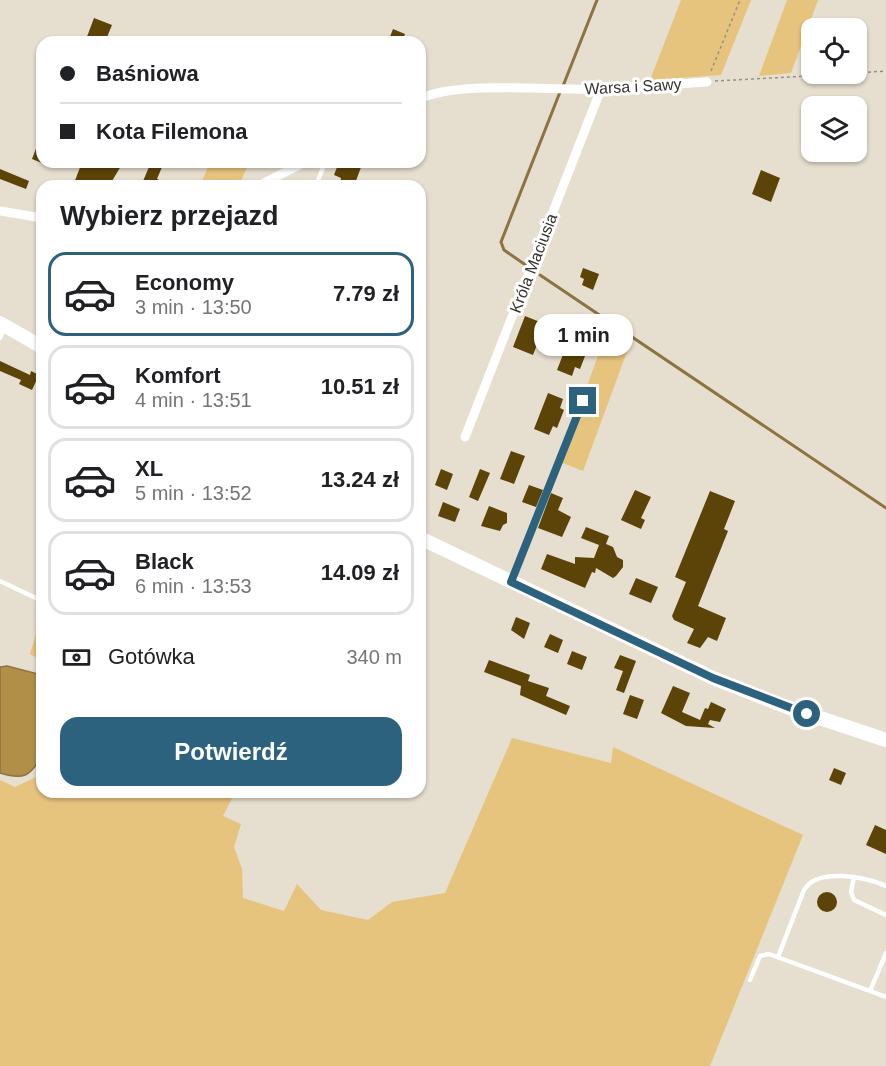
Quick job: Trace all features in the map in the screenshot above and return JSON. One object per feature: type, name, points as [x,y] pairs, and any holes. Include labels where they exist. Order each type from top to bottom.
[{"type":"main road","points":[[2,329],[36,344]]},
{"type":"main road","points":[[426,541],[713,678],[787,707],[886,740]]},
{"type":"street","name":"Warsa i Sawy","points":[[426,96],[466,90],[601,89],[707,82]]},
{"type":"street","name":"Króla Maciusia","points":[[465,437],[601,89]]},
{"type":"street","points":[[270,180],[293,168]]},
{"type":"street","points":[[0,211],[36,217]]},
{"type":"lane","points":[[511,582],[583,401]]},
{"type":"lane","points":[[0,581],[36,598]]},
{"type":"lane","points":[[778,957],[807,886],[821,877],[866,877],[886,886]]},
{"type":"lane","points":[[854,877],[851,892],[854,900],[886,915]]},
{"type":"lane","points":[[870,991],[886,953]]},
{"type":"lane","points":[[750,980],[760,957],[769,954],[886,998]]},
{"type":"path","points":[[740,0],[707,82],[801,77]]},
{"type":"path","points":[[867,72],[886,71]]},
{"type":"shaded area","points":[[681,0],[751,0],[721,75],[650,80]]},
{"type":"shaded area","points":[[787,0],[818,0],[811,18],[801,18],[801,46],[791,73],[759,76]]},
{"type":"shaded area","points":[[208,168],[246,168],[242,180],[202,180]]},
{"type":"shaded area","points":[[606,333],[628,349],[583,471],[560,462]]},
{"type":"shaded area","points":[[36,634],[36,658],[30,654]]},
{"type":"shaded area","points":[[7,666],[36,673],[36,765],[25,775],[0,773],[0,667]]},
{"type":"shaded area","points":[[512,738],[611,763],[613,747],[803,835],[710,1066],[0,1066],[0,780],[15,787],[36,777],[36,798],[232,798],[223,816],[241,824],[234,847],[242,869],[243,898],[284,911],[297,884],[321,910],[368,920],[392,902],[445,893]]},
{"type":"building","points":[[94,18],[112,25],[107,36],[87,36]]},
{"type":"building","points":[[393,29],[405,34],[404,36],[390,36]]},
{"type":"building","points":[[36,149],[36,161],[32,159]]},
{"type":"building","points":[[80,168],[120,168],[113,180],[75,180]]},
{"type":"building","points":[[148,168],[162,168],[157,179],[159,180],[144,180]]},
{"type":"building","points":[[337,168],[361,168],[356,180],[341,180],[341,178],[334,175]]},
{"type":"building","points":[[0,169],[29,181],[26,189],[0,179]]},
{"type":"building","points":[[761,170],[780,178],[771,202],[752,194]]},
{"type":"building","points":[[583,268],[599,274],[593,290],[582,285],[584,279],[580,277]]},
{"type":"building","points":[[525,316],[545,324],[533,355],[513,347]]},
{"type":"building","points":[[571,334],[586,340],[582,349],[587,351],[580,369],[575,367],[572,376],[557,370]]},
{"type":"building","points":[[0,361],[30,375],[31,371],[36,374],[36,381],[32,390],[19,384],[21,380],[0,371]]},
{"type":"building","points":[[548,393],[563,399],[560,408],[564,410],[557,428],[553,426],[549,435],[534,429]]},
{"type":"building","points":[[511,451],[525,456],[514,484],[500,479]]},
{"type":"building","points":[[441,469],[453,474],[447,490],[435,485]]},
{"type":"building","points":[[480,469],[490,473],[478,501],[469,497]]},
{"type":"building","points":[[529,485],[543,490],[536,507],[522,502]]},
{"type":"building","points":[[635,490],[651,497],[641,518],[645,520],[641,529],[621,520]]},
{"type":"building","points":[[710,491],[735,501],[724,529],[728,531],[698,606],[726,618],[717,641],[708,637],[700,648],[687,643],[694,629],[674,620],[672,616],[686,582],[675,577]]},
{"type":"building","points":[[551,493],[563,498],[558,510],[571,517],[562,537],[538,528]]},
{"type":"building","points":[[443,502],[460,509],[455,522],[438,516]]},
{"type":"building","points":[[489,506],[507,513],[507,523],[500,531],[481,526]]},
{"type":"building","points":[[586,527],[609,536],[606,544],[613,547],[617,557],[623,560],[623,567],[616,576],[613,578],[596,568],[585,588],[541,569],[547,554],[575,564],[575,557],[594,558],[599,545],[581,538]]},
{"type":"building","points":[[636,578],[658,587],[651,603],[629,594]]},
{"type":"building","points":[[516,617],[530,623],[524,639],[511,630]]},
{"type":"building","points":[[550,634],[563,640],[558,653],[544,647]]},
{"type":"building","points":[[572,651],[587,657],[582,670],[567,664]]},
{"type":"building","points":[[620,655],[636,661],[624,693],[616,690],[623,671],[614,668]]},
{"type":"building","points":[[489,660],[530,675],[528,681],[549,688],[546,696],[570,706],[566,715],[520,695],[521,686],[484,672]]},
{"type":"building","points":[[673,686],[690,693],[682,712],[700,720],[705,708],[708,709],[711,702],[726,709],[720,722],[710,720],[708,724],[715,728],[686,726],[661,713]]},
{"type":"building","points":[[630,695],[644,700],[637,719],[623,714]]},
{"type":"building","points":[[834,768],[846,773],[841,785],[829,780]]},
{"type":"building","points":[[875,825],[886,830],[886,854],[866,845]]},
{"type":"building","points":[[827,892],[834,895],[837,902],[834,909],[827,912],[820,909],[817,902],[820,895]]},
{"type":"waterway","points":[[563,86],[597,0]]},
{"type":"waterway","points":[[527,266],[504,250],[501,242],[560,92]]},
{"type":"waterway","points":[[540,275],[886,508]]},
{"type":"route","points":[[583,401],[511,582],[713,678],[807,714]]}]
